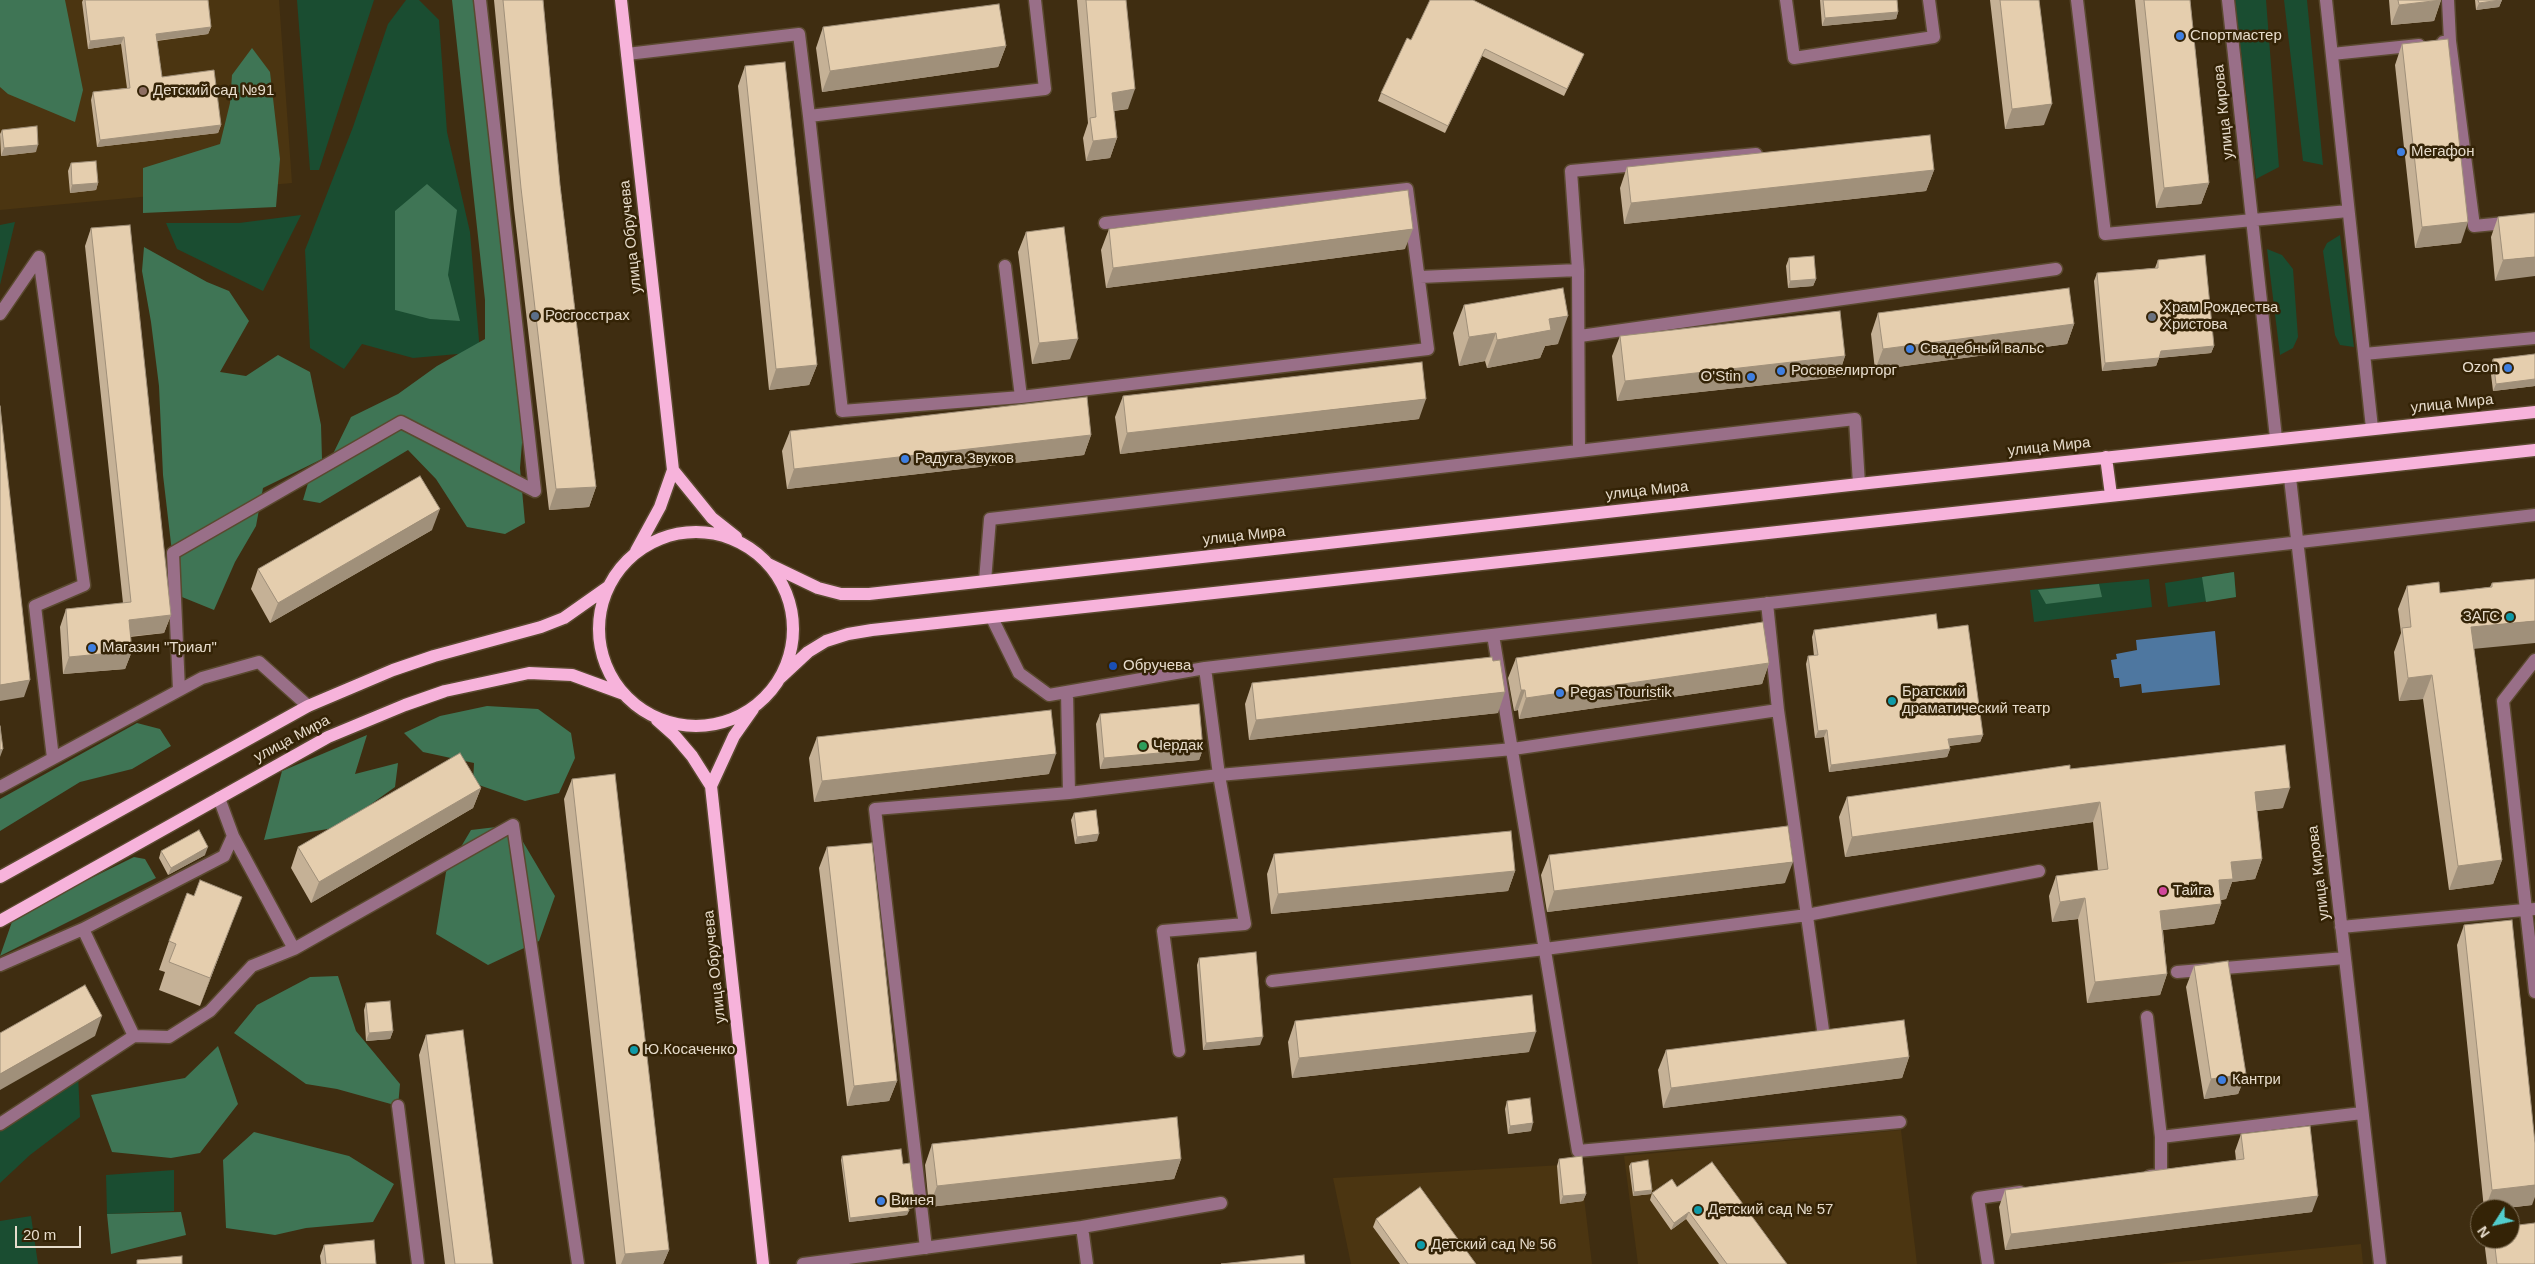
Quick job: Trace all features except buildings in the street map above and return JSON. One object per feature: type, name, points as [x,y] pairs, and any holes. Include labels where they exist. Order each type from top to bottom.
[{"type":"main road","name":"улица Обручева","points":[[621,0],[673,470],[660,508],[634,554]]},
{"type":"main road","name":"улица Мира","points":[[768,564],[810,584],[841,594],[869,594],[2276,438],[2535,412]]},
{"type":"main road","points":[[650,714],[664,720],[696,726],[727,720],[755,705],[808,652],[826,642],[848,634],[2535,450]]},
{"type":"main road","points":[[2106,457],[2111,495]]},
{"type":"main road","points":[[673,470],[712,518],[768,564],[786,593],[792,619],[792,645],[780,678]]},
{"type":"main road","points":[[624,694],[611,675],[602,654],[599,631],[601,608],[608,587],[619,569],[634,554],[650,543],[668,536],[688,532],[708,532],[727,537],[745,545]]},
{"type":"main road","name":"улица Мира","points":[[0,877],[308,706],[393,670],[549,624],[584,606],[608,587]]},
{"type":"main road","name":"улица Мира","points":[[0,921],[328,737],[405,706],[477,683],[529,673],[572,675],[624,694]]},
{"type":"main road","name":"улица Обручева","points":[[624,694],[675,736],[692,756],[712,786],[763,1264]]},
{"type":"main road","name":"улица Обручева","points":[[712,786],[734,736],[755,705]]},
{"type":"street","points":[[179,690],[174,553],[393,427],[402,422],[535,491],[480,0]]},
{"type":"street","points":[[809,116],[1045,89],[1035,0]]},
{"type":"street","points":[[1786,0],[1794,58],[1934,37],[1929,0]]},
{"type":"street","points":[[2077,0],[2105,234],[2348,211]]},
{"type":"street","name":"улица Кирова","points":[[2228,0],[2276,438]]},
{"type":"street","points":[[2326,0],[2372,428]]},
{"type":"street","points":[[2448,0],[2450,41],[2474,226],[2535,220]]},
{"type":"street","points":[[627,54],[799,34],[842,411],[1021,397],[1428,349],[1407,189],[1105,223]]},
{"type":"street","points":[[2332,54],[2450,41]]},
{"type":"street","points":[[1579,451],[1580,336],[1578,270],[1570,171],[1767,153]]},
{"type":"street","points":[[0,314],[39,257],[84,585],[36,606],[53,758]]},
{"type":"street","points":[[1004,266],[1021,397]]},
{"type":"street","points":[[1580,336],[2056,269]]},
{"type":"street","points":[[1420,277],[1578,270]]},
{"type":"street","points":[[2364,354],[2535,338]]},
{"type":"street","points":[[984,581],[990,520],[1855,419],[1859,484]]},
{"type":"street","name":"улица Кирова","points":[[2290,478],[2380,1264]]},
{"type":"street","points":[[992,618],[1019,673],[1049,695],[1204,668],[2535,515]]},
{"type":"street","points":[[1767,603],[1778,710],[1823,1030]]},
{"type":"street","points":[[1494,635],[1578,1151],[1900,1122]]},
{"type":"street","points":[[2535,660],[2503,701],[2530,910],[2535,992]]},
{"type":"street","points":[[0,787],[202,678],[259,662],[308,706]]},
{"type":"street","points":[[1179,1050],[1163,931],[1245,924],[1219,775],[1204,668]]},
{"type":"street","points":[[1067,692],[1069,793]]},
{"type":"street","points":[[926,1248],[875,809],[1069,793],[1219,775],[1513,749],[1778,710]]},
{"type":"street","points":[[220,798],[233,836],[294,949]]},
{"type":"street","points":[[0,1124],[134,1036],[169,1037],[210,1011],[252,966],[294,949],[513,826],[578,1264]]},
{"type":"street","points":[[0,965],[82,929],[224,856],[233,836]]},
{"type":"street","points":[[1272,981],[1545,949],[1807,915],[2039,871]]},
{"type":"street","points":[[2341,926],[2530,910]]},
{"type":"street","points":[[82,929],[134,1036]]},
{"type":"street","points":[[2177,972],[2345,958]]},
{"type":"street","points":[[2133,1178],[2161,1174],[2161,1137],[2148,1018]]},
{"type":"street","points":[[398,1106],[418,1264]]},
{"type":"street","points":[[2161,1137],[2362,1113]]},
{"type":"street","points":[[1988,1264],[1978,1198],[2037,1190]]},
{"type":"street","points":[[803,1264],[1082,1226],[1221,1203]]},
{"type":"street","points":[[1082,1226],[1087,1264]]},
{"type":"shaded area","name":"Детский сад №91","points":[[0,0],[279,0],[292,183],[0,210]]},
{"type":"shaded area","points":[[1901,1130],[1917,1264],[1638,1264],[1624,1156]]},
{"type":"shaded area","points":[[1580,1164],[1592,1264],[1351,1264],[1333,1178]]},
{"type":"shaded area","points":[[2361,1244],[2363,1264],[2158,1264]]},
{"type":"green space","points":[[0,0],[65,0],[83,90],[75,122],[8,94],[0,87]]},
{"type":"green space","points":[[297,0],[374,0],[319,170],[310,170]]},
{"type":"green space","points":[[406,0],[419,0],[439,20],[447,132],[470,232],[480,352],[413,358],[362,344],[344,369],[310,348],[305,250],[353,127],[388,24]]},
{"type":"green space","points":[[452,0],[486,0],[511,341],[521,372],[524,418],[520,468],[525,523],[505,534],[467,527],[436,479],[408,450],[320,503],[303,500],[308,483],[330,460],[351,417],[398,394],[437,366],[485,339],[485,300]]},
{"type":"green space","points":[[2235,0],[2266,0],[2279,167],[2256,179]]},
{"type":"green space","points":[[2284,0],[2307,0],[2323,165],[2303,161]]},
{"type":"green space","points":[[252,48],[270,72],[280,159],[276,207],[143,213],[143,168],[220,144],[230,103],[232,75]]},
{"type":"green space","points":[[427,184],[457,210],[448,275],[460,321],[430,319],[395,310],[395,211]]},
{"type":"green space","points":[[301,215],[263,291],[177,249],[166,223],[239,223]]},
{"type":"green space","points":[[15,222],[0,285],[0,225]]},
{"type":"green space","points":[[2340,235],[2354,347],[2340,345],[2335,335],[2323,251],[2327,243]]},
{"type":"green space","points":[[144,247],[207,282],[229,291],[249,321],[220,372],[246,376],[278,355],[310,372],[321,425],[322,459],[263,488],[256,526],[235,562],[214,610],[177,595],[163,475],[159,386],[142,271]]},
{"type":"green space","points":[[2267,249],[2282,255],[2293,269],[2298,337],[2293,348],[2280,355]]},
{"type":"green space","points":[[2234,572],[2236,597],[2168,607],[2165,583]]},
{"type":"green space","points":[[2234,572],[2236,597],[2206,602],[2202,577]]},
{"type":"green space","points":[[2149,579],[2152,607],[2034,622],[2030,590]]},
{"type":"green space","points":[[2099,584],[2102,597],[2046,604],[2038,590]]},
{"type":"green space","points":[[487,706],[538,709],[571,733],[575,758],[559,793],[525,801],[473,783],[474,763],[423,752],[404,733],[440,716]]},
{"type":"green space","points":[[137,723],[160,729],[171,746],[132,769],[80,782],[0,831],[0,799]]},
{"type":"green space","points":[[367,735],[355,774],[398,763],[395,787],[339,827],[264,840],[282,771]]},
{"type":"green space","points":[[513,825],[555,896],[539,941],[488,965],[436,934],[446,872],[471,830]]},
{"type":"green space","points":[[134,857],[145,859],[156,878],[0,956],[14,916]]},
{"type":"green space","points":[[338,976],[356,1031],[400,1084],[398,1106],[337,1089],[306,1084],[234,1033],[257,1005],[310,977]]},
{"type":"green space","points":[[218,1046],[238,1104],[200,1153],[171,1158],[112,1152],[91,1095],[185,1078]]},
{"type":"green space","points":[[78,1074],[80,1117],[30,1155],[0,1183],[0,1123]]},
{"type":"green space","points":[[254,1132],[349,1156],[394,1184],[373,1222],[306,1228],[275,1235],[226,1228],[223,1160]]},
{"type":"green space","points":[[174,1170],[174,1211],[107,1214],[106,1175]]},
{"type":"green space","points":[[181,1212],[186,1235],[111,1254],[107,1214]]},
{"type":"green space","points":[[31,1216],[38,1264],[0,1264],[0,1221]]},
{"type":"water","points":[[2215,631],[2220,685],[2142,693],[2141,684],[2120,687],[2119,678],[2114,678],[2111,660],[2117,659],[2116,654],[2137,650],[2136,640]]},
{"type":"place","name":"Спортмастер","points":[[2180,36]]},
{"type":"place","name":"Детский сад №91","points":[[143,91]]},
{"type":"place","name":"Мегафон","points":[[2401,152]]},
{"type":"place","name":"Росгосстрах","points":[[535,316]]},
{"type":"place","name":"Храм Рождества Христова","points":[[2152,317]]},
{"type":"place","name":"Свадебный вальс","points":[[1910,349]]},
{"type":"place","name":"Ozon","points":[[2508,368]]},
{"type":"place","name":"Росювелирторг","points":[[1781,371]]},
{"type":"place","name":"O'Stin","points":[[1751,377]]},
{"type":"place","name":"Радуга Звуков","points":[[905,459]]},
{"type":"place","name":"ЗАГС","points":[[2510,617]]},
{"type":"place","name":"Магазин \"Триал\"","points":[[92,648]]},
{"type":"place","name":"Обручева","points":[[1113,666]]},
{"type":"place","name":"Pegas Touristik","points":[[1560,693]]},
{"type":"place","name":"Братский драматический театр","points":[[1892,701]]},
{"type":"place","name":"Чердак","points":[[1143,746]]},
{"type":"place","name":"Тайга","points":[[2163,891]]},
{"type":"place","name":"Ю.Косаченко","points":[[634,1050]]},
{"type":"place","name":"Кантри","points":[[2222,1080]]},
{"type":"place","name":"Винея","points":[[881,1201]]},
{"type":"place","name":"Детский сад № 57","points":[[1698,1210]]},
{"type":"place","name":"Детский сад № 56","points":[[1421,1245]]}]
